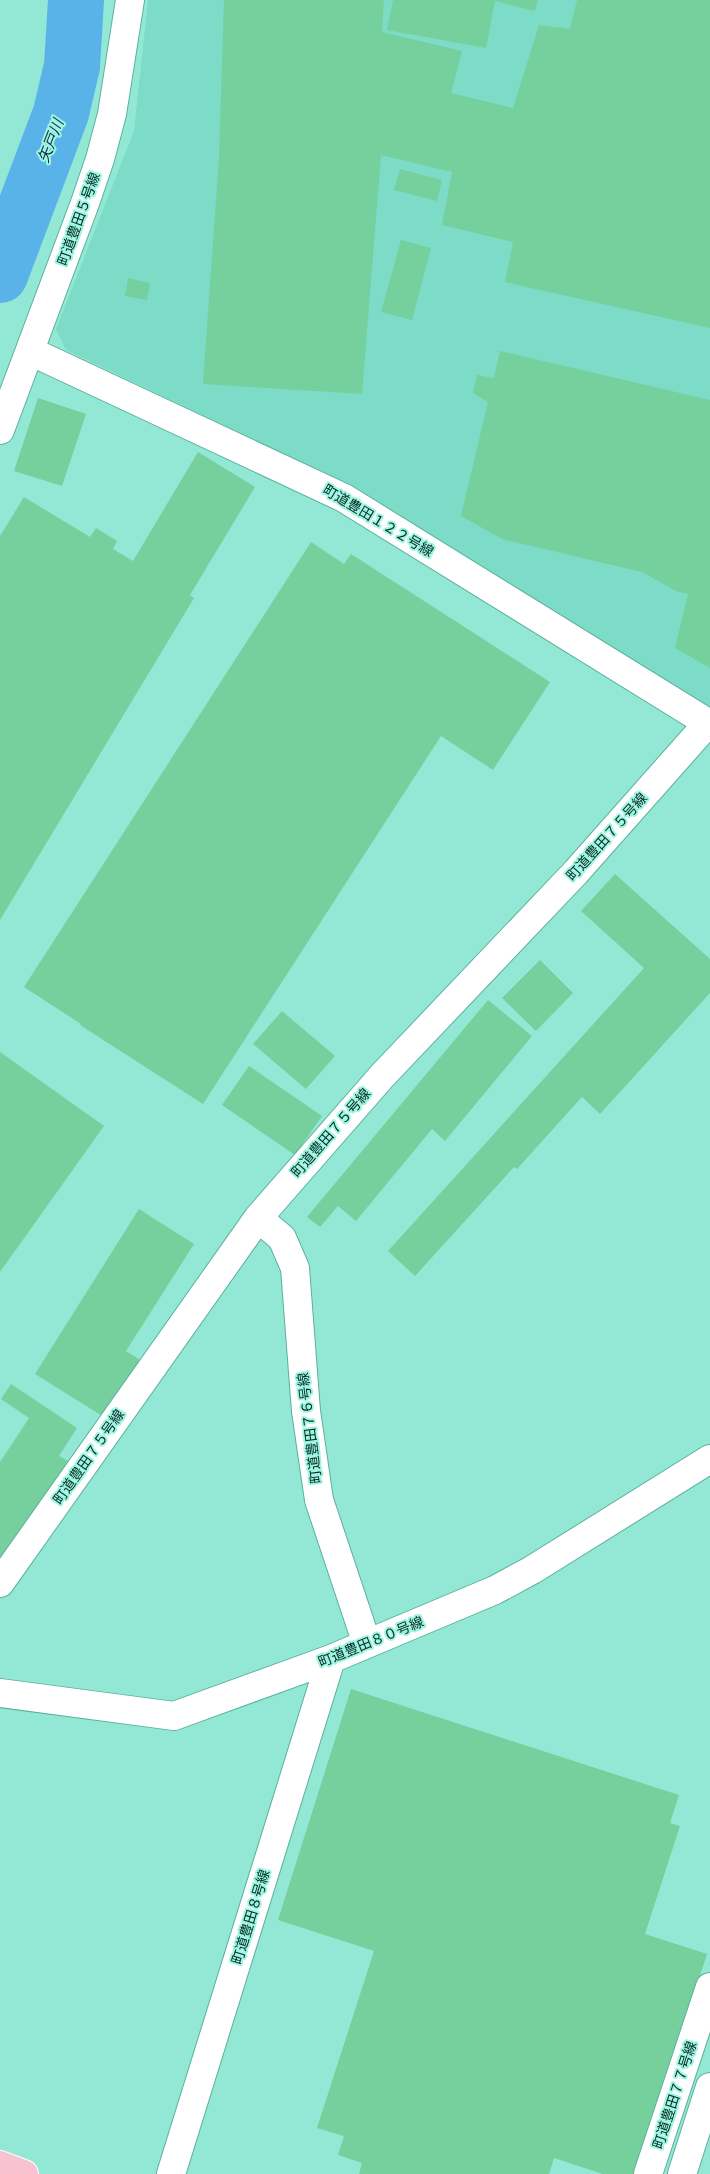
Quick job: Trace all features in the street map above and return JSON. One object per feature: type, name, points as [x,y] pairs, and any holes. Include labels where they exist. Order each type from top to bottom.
[{"type":"highway","points":[[0,2165],[24,2174]]},
{"type":"street","name":"町道豊田５号線","points":[[0,430],[86,203],[100,159],[112,114],[130,0]]},
{"type":"street","name":"町道豊田１２２号線","points":[[30,351],[344,498],[709,724]]},
{"type":"street","name":"町道豊田７５号線","points":[[0,1583],[258,1218],[382,1076],[576,872],[709,724]]},
{"type":"street","name":"町道豊田７６号線","points":[[258,1218],[282,1238],[295,1268],[306,1411],[318,1500],[367,1644]]},
{"type":"street","name":"町道豊田８０号線","points":[[0,1693],[174,1716],[331,1659],[495,1590],[710,1459]]},
{"type":"street","name":"町道豊田８号線","points":[[172,2174],[331,1659]]},
{"type":"street","name":"町道豊田７７号線","points":[[648,2174],[710,1987]]},
{"type":"street","points":[[682,2174],[710,2087]]},
{"type":"shaded area","points":[[148,0],[710,0],[710,709],[355,488],[66,350],[56,329],[134,131]]},
{"type":"building","points":[[224,0],[384,0],[382,32],[462,51],[451,93],[513,108],[539,25],[570,29],[577,0],[710,0],[710,328],[505,282],[513,242],[442,225],[452,172],[381,155],[362,394],[203,384],[219,157]]},
{"type":"building","points":[[393,0],[538,0],[535,11],[495,1],[486,48],[387,30]]},
{"type":"building","points":[[400,169],[442,180],[437,201],[394,190]]},
{"type":"building","points":[[401,240],[431,248],[412,320],[381,312]]},
{"type":"building","points":[[128,278],[150,283],[147,300],[125,296]]},
{"type":"building","points":[[500,351],[710,400],[710,668],[675,648],[688,594],[676,591],[642,572],[502,539],[461,516],[488,402],[473,393],[477,375],[494,378]]},
{"type":"building","points":[[38,398],[86,414],[62,486],[14,471]]},
{"type":"building","points":[[198,452],[255,487],[190,595],[194,598],[0,920],[0,536],[24,497],[90,537],[96,528],[117,541],[113,549],[133,561]]},
{"type":"building","points":[[311,542],[344,564],[351,554],[550,682],[493,770],[441,736],[203,1104],[24,987]]},
{"type":"building","points":[[615,874],[710,959],[710,993],[600,1114],[582,1097],[517,1169],[514,1167],[415,1276],[388,1251],[644,968],[581,911]]},
{"type":"building","points":[[540,960],[573,993],[536,1031],[502,998]]},
{"type":"building","points":[[488,1000],[532,1036],[445,1141],[432,1129],[356,1221],[338,1206],[320,1227],[307,1217]]},
{"type":"building","points":[[282,1011],[335,1056],[306,1089],[253,1044]]},
{"type":"building","points":[[0,1052],[104,1126],[0,1272]]},
{"type":"building","points":[[249,1066],[322,1116],[295,1155],[222,1105]]},
{"type":"building","points":[[139,1209],[194,1244],[126,1351],[140,1360],[104,1417],[35,1374]]},
{"type":"building","points":[[11,1384],[77,1428],[59,1456],[68,1461],[0,1564],[0,1462],[29,1418],[1,1399]]},
{"type":"building","points":[[351,1689],[679,1795],[670,1823],[680,1826],[645,1934],[707,1954],[636,2174],[603,2174],[554,2158],[549,2174],[359,2174],[362,2163],[338,2155],[344,2136],[317,2128],[374,1951],[278,1920]]},
{"type":"waterway","name":"矢戸川","points":[[0,275],[61,113],[72,66],[76,0]]}]
